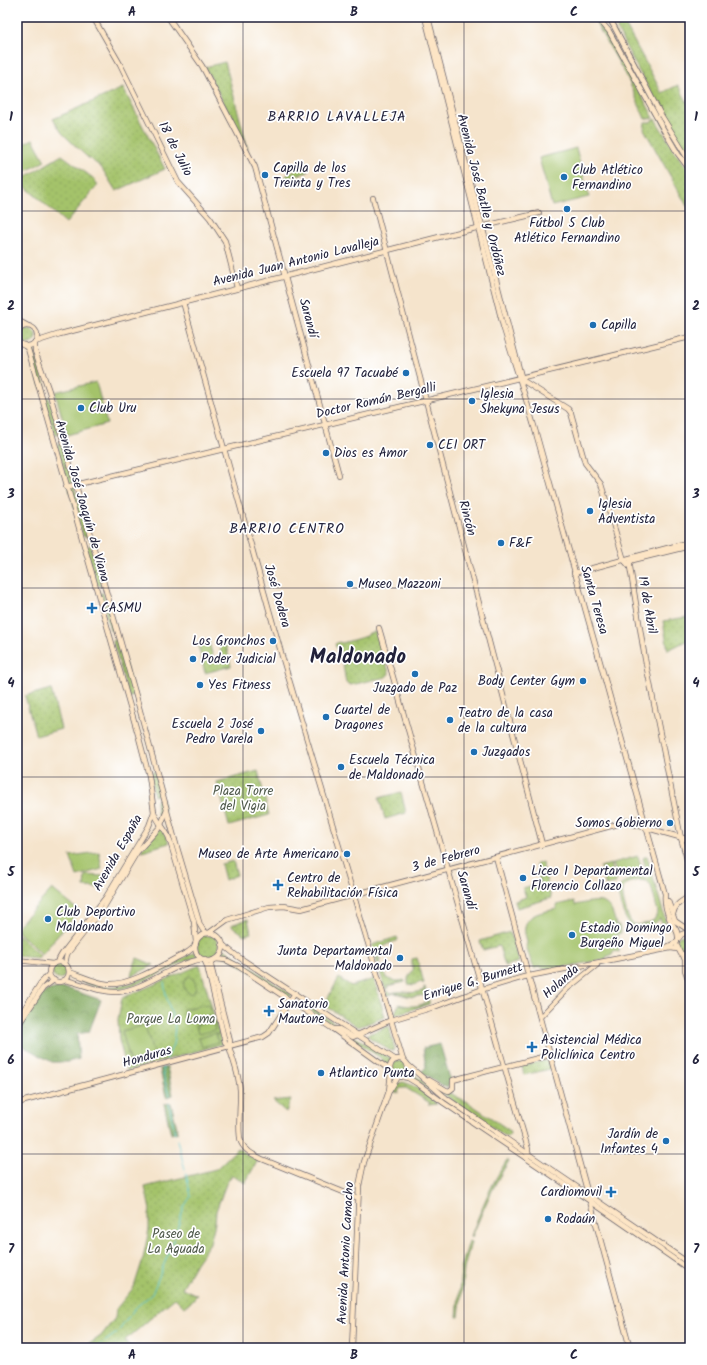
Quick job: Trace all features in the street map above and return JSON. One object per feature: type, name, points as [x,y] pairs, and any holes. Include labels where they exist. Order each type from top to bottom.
[{"type":"street","name":"18 de Julio","points":[[93,17],[120,64],[178,182],[210,218],[225,241],[237,288]]},
{"type":"street","name":"Sarandí","points":[[168,17],[202,66],[255,167],[339,475]]},
{"type":"street","name":"Avenida José Batlle y Ordóñez","points":[[425,17],[480,227]]},
{"type":"street","name":"Avenida José Batlle y Ordóñez","points":[[428,17],[503,326],[520,378]]},
{"type":"street","points":[[597,17],[609,31],[662,127],[678,154],[690,170]]},
{"type":"street","points":[[609,17],[661,115],[690,162]]},
{"type":"street","name":"Rincón","points":[[373,198],[542,844]]},
{"type":"street","name":"Avenida Juan Antonio Lavalleja","points":[[35,342],[60,334],[237,288],[539,213]]},
{"type":"street","name":"José Dodera","points":[[183,302],[282,656],[354,895]]},
{"type":"street","points":[[17,320],[29,326],[35,330],[37,338],[35,342],[29,346],[21,345],[17,339],[18,327],[29,326]]},
{"type":"street","name":"Avenida Juan Antonio Lavalleja","points":[[36,332],[44,336],[60,334]]},
{"type":"street","name":"Doctor Román Bergalli","points":[[66,487],[690,337]]},
{"type":"street","name":"Avenida José Joaquín de Viana","points":[[35,342],[35,351],[49,391],[200,925],[202,930],[208,933]]},
{"type":"street","name":"Avenida José Joaquín de Viana","points":[[21,345],[28,349],[66,487],[148,770],[154,812],[156,818],[162,824],[169,838],[194,922],[196,943]]},
{"type":"street","name":"19 de Abril","points":[[520,378],[568,409],[571,413],[585,463],[601,484],[624,560],[630,567],[645,659],[681,838],[690,870]]},
{"type":"street","name":"Santa Teresa","points":[[520,378],[664,894]]},
{"type":"street","points":[[522,388],[528,384]]},
{"type":"street","points":[[574,573],[690,542]]},
{"type":"street","points":[[630,567],[630,562],[633,560],[690,546]]},
{"type":"street","name":"Sarandí","points":[[379,628],[528,1149],[527,1156]]},
{"type":"street","points":[[139,738],[149,744]]},
{"type":"street","points":[[144,759],[147,759],[155,765],[153,771],[148,770]]},
{"type":"street","points":[[162,824],[167,810]]},
{"type":"street","name":"Avenida España","points":[[58,961],[106,897],[148,826],[154,812]]},
{"type":"street","points":[[624,822],[643,817]]},
{"type":"street","name":"3 de Febrero","points":[[208,933],[227,920],[269,907],[279,906],[301,909],[624,822],[690,840]]},
{"type":"street","name":"Avenida España","points":[[65,964],[66,954],[104,907],[135,855],[162,824]]},
{"type":"street","points":[[649,840],[652,833],[658,831]]},
{"type":"street","points":[[496,857],[630,1348]]},
{"type":"street","points":[[664,894],[667,897],[673,916],[677,923],[690,931]]},
{"type":"street","points":[[664,894],[670,918],[678,930],[677,948],[683,955],[690,984]]},
{"type":"street","points":[[354,895],[403,1060],[446,1098],[590,1201],[690,1270]]},
{"type":"street","points":[[673,916],[678,904],[690,896]]},
{"type":"street","name":"Enrique G. Burnett","points":[[599,963],[601,960],[671,946],[684,933],[690,931]]},
{"type":"street","points":[[69,972],[108,984],[123,983],[137,978],[188,952],[193,948],[201,936],[208,933],[218,937],[222,944],[237,956],[396,1060],[403,1060]]},
{"type":"street","points":[[196,943],[197,954],[204,959],[207,966],[230,1041],[229,1046],[239,1080],[241,1109],[240,1138],[245,1149],[262,1159],[358,1198]]},
{"type":"street","points":[[218,1001],[211,966],[214,959],[222,951],[222,944]]},
{"type":"street","name":"Enrique G. Burnett","points":[[357,1034],[391,1020],[434,1007],[483,989],[529,976],[677,948]]},
{"type":"street","points":[[683,955],[690,957],[687,974]]},
{"type":"street","points":[[49,974],[54,980],[59,982],[64,980],[71,981],[102,991],[118,992],[136,987],[189,961],[204,959],[226,960],[238,966],[333,1029],[391,1071],[394,1075],[408,1078],[418,1084],[444,1103],[588,1195],[690,1264]]},
{"type":"street","points":[[17,960],[53,964]]},
{"type":"street","points":[[18,1023],[40,984],[49,974],[49,969],[58,961],[68,966],[68,977],[64,980]]},
{"type":"street","name":"Holanda","points":[[540,1017],[567,989],[599,963]]},
{"type":"street","points":[[586,966],[588,967],[589,972]]},
{"type":"street","points":[[18,1023],[43,988],[54,980]]},
{"type":"street","name":"Honduras","points":[[17,1104],[263,1037],[269,1033],[296,994]]},
{"type":"street","points":[[333,1029],[339,1029],[352,1037],[357,1034]]},
{"type":"street","points":[[422,1078],[448,1091],[453,1088],[453,1080],[550,1055]]},
{"type":"street","points":[[391,1071],[392,1063],[396,1060]]},
{"type":"street","points":[[400,1077],[407,1074],[408,1065]]},
{"type":"street","name":"Avenida Antonio Camacho","points":[[352,1348],[358,1198],[361,1174],[389,1091],[391,1071]]},
{"type":"street","name":"Avenida Antonio Camacho","points":[[389,1091],[400,1077]]},
{"type":"green space","points":[[600,17],[607,17],[646,92],[671,137],[690,167],[670,137],[611,30]]},
{"type":"green space","points":[[612,17],[621,17],[662,93],[678,85],[690,107],[690,158],[641,75]]},
{"type":"green space","points":[[597,21],[608,34],[654,118],[645,119],[627,77],[596,23]]},
{"type":"green space","points":[[225,62],[248,150],[205,67]]},
{"type":"green space","points":[[123,88],[165,169],[116,191],[101,167],[86,156],[62,133],[53,119]]},
{"type":"green space","points":[[655,119],[690,172],[690,205],[687,206],[644,129],[645,122],[650,122]]},
{"type":"green space","points":[[33,139],[45,161],[17,176],[17,147]]},
{"type":"green space","name":"Club Atlético Fernandino","points":[[576,148],[589,197],[552,206],[539,158]]},
{"type":"green space","points":[[62,155],[93,178],[98,185],[66,223],[19,181]]},
{"type":"green space","points":[[306,162],[308,172],[284,179],[287,175]]},
{"type":"green space","points":[[28,328],[35,333],[36,336],[31,343],[28,344],[21,339],[20,336],[25,329]]},
{"type":"green space","points":[[33,347],[45,386],[43,388],[41,388],[29,348]]},
{"type":"green space","name":"Club Uru","points":[[96,382],[107,424],[67,435],[55,392]]},
{"type":"green space","points":[[45,397],[49,398],[59,433],[57,435],[55,435],[44,399]]},
{"type":"green space","points":[[62,444],[73,483],[68,485],[57,445]]},
{"type":"green space","points":[[74,486],[88,535],[86,537],[83,536],[69,488]]},
{"type":"green space","points":[[90,545],[102,583],[100,586],[97,585],[86,548]]},
{"type":"green space","points":[[100,593],[103,593],[115,629],[113,631],[110,630]]},
{"type":"green space","points":[[687,617],[690,628],[690,639],[668,650],[663,621]]},
{"type":"green space","points":[[376,632],[378,635],[382,655],[389,674],[386,677],[351,685],[346,683],[343,665],[335,644],[367,636],[369,633]]},
{"type":"green space","points":[[115,639],[118,640],[134,695],[129,698],[113,642]]},
{"type":"green space","points":[[209,642],[214,661],[223,659],[219,644],[225,642],[231,666],[205,673],[198,645]]},
{"type":"green space","points":[[51,689],[61,729],[36,736],[25,696]]},
{"type":"green space","points":[[155,771],[161,794],[154,796],[150,773]]},
{"type":"green space","name":"Plaza Torre del Vigia","points":[[258,771],[269,815],[229,826],[217,782]]},
{"type":"green space","points":[[401,792],[406,813],[385,819],[379,798]]},
{"type":"green space","points":[[162,798],[164,809],[161,820],[157,813],[156,801],[157,799]]},
{"type":"green space","points":[[161,828],[169,843],[142,851],[141,850]]},
{"type":"green space","points":[[99,852],[102,869],[77,876],[70,856]]},
{"type":"green space","points":[[638,856],[642,870],[617,878],[613,863]]},
{"type":"green space","points":[[647,856],[666,922],[662,924],[660,918],[653,924],[638,928],[629,924],[624,915],[618,892],[621,885],[632,879],[631,876],[633,875],[634,878],[642,877],[649,879],[643,858]],"holes":[[[639,880],[647,881],[651,886],[658,912],[654,920],[637,925],[630,921],[623,900],[623,890],[625,885],[631,882]]]},
{"type":"green space","points":[[233,861],[237,875],[225,880],[221,864]]},
{"type":"green space","points":[[542,862],[551,898],[517,908],[515,901],[526,897],[523,888],[540,883],[536,864]]},
{"type":"green space","points":[[611,864],[616,883],[606,886],[600,867]]},
{"type":"green space","points":[[85,875],[103,876],[102,888],[84,887]]},
{"type":"green space","name":"Club Deportivo Maldonado","points":[[52,889],[79,911],[42,954],[17,931],[17,927]]},
{"type":"green space","name":"Estadio Domingo Burgeño Miguel","points":[[574,901],[575,905],[597,901],[607,905],[614,916],[616,925],[619,925],[621,933],[617,934],[619,952],[614,950],[612,954],[606,957],[606,959],[549,970],[548,968],[542,968],[539,966],[535,969],[526,946],[527,942],[525,927],[527,922],[534,915],[557,909],[556,905]]},
{"type":"green space","points":[[248,919],[251,933],[244,935],[231,925]]},
{"type":"green space","points":[[510,932],[519,962],[505,966],[499,946],[483,950],[480,941]]},
{"type":"green space","points":[[690,932],[690,956],[683,955],[676,945],[678,937]]},
{"type":"green space","points":[[17,934],[40,955],[38,958],[17,956]]},
{"type":"green space","points":[[208,935],[216,938],[219,946],[216,954],[208,957],[200,954],[197,946],[200,938]]},
{"type":"green space","points":[[397,937],[397,941],[387,944],[380,951],[377,958],[380,958],[379,964],[381,968],[379,969],[372,945]]},
{"type":"green space","points":[[224,949],[292,995],[291,997],[231,959],[221,955]]},
{"type":"green space","points":[[195,952],[198,957],[188,960],[133,986],[122,989],[106,990],[69,978],[71,975],[105,987],[121,986],[133,983]]},
{"type":"green space","points":[[137,958],[154,965],[132,976],[131,975]]},
{"type":"green space","points":[[417,958],[424,983],[423,984],[421,982],[414,985],[408,984],[408,978],[414,968],[412,967],[412,959]]},
{"type":"green space","points":[[56,965],[62,965],[66,969],[66,975],[62,979],[56,979],[52,975],[52,969]]},
{"type":"green space","name":"Parque La Loma","points":[[200,965],[222,1044],[127,1071],[119,1040],[118,1019],[122,998]]},
{"type":"green space","points":[[382,971],[387,978],[396,981],[404,980],[405,982],[388,986],[389,988],[385,989],[380,972]]},
{"type":"green space","points":[[189,976],[196,984],[195,991],[191,994],[184,988],[185,980]]},
{"type":"green space","points":[[339,978],[351,986],[374,979],[385,1017],[358,1027],[324,1005]]},
{"type":"green space","points":[[424,987],[427,996],[424,997],[423,995],[411,997],[394,993],[387,996],[386,992],[419,992],[424,990]]},
{"type":"green space","points":[[58,988],[69,989],[101,1000],[89,1032],[77,1034],[79,1059],[67,1062],[52,1062],[17,1043],[17,1033],[39,998],[46,991]]},
{"type":"green space","points":[[427,1000],[429,1000],[429,1004],[394,1015],[399,1004],[406,1006],[417,1006],[424,1004]]},
{"type":"green space","points":[[297,1001],[314,1009],[352,1035],[333,1026]]},
{"type":"green space","points":[[208,1004],[211,1013],[203,1018],[185,1018],[183,1009]]},
{"type":"green space","name":"Parque La Loma","points":[[213,1021],[215,1030],[198,1034],[196,1025]]},
{"type":"green space","points":[[145,1025],[154,1057],[131,1064],[122,1031]]},
{"type":"green space","points":[[389,1026],[394,1046],[393,1051],[366,1035]]},
{"type":"green space","points":[[216,1033],[218,1042],[202,1047],[199,1038]]},
{"type":"green space","points":[[355,1037],[392,1059],[388,1066],[381,1058],[352,1039]]},
{"type":"green space","points":[[440,1044],[451,1082],[447,1088],[421,1072],[426,1067],[423,1048]]},
{"type":"green space","points":[[548,1060],[550,1069],[524,1075],[522,1066]]},
{"type":"green space","points":[[399,1061],[404,1063],[406,1068],[404,1073],[399,1075],[394,1073],[392,1068],[394,1063]]},
{"type":"green space","points":[[167,1067],[173,1095],[166,1097],[160,1069]]},
{"type":"green space","points":[[412,1073],[464,1113],[410,1076]]},
{"type":"green space","points":[[403,1082],[417,1088],[437,1104],[428,1105],[430,1103],[406,1088],[400,1088],[398,1093],[393,1091],[397,1084]]},
{"type":"green space","points":[[440,1088],[469,1103],[509,1130],[510,1134],[507,1137],[461,1107],[439,1090]]},
{"type":"green space","points":[[291,1099],[286,1112],[273,1101]]},
{"type":"green space","points":[[171,1103],[178,1132],[171,1134],[164,1104]]},
{"type":"green space","name":"Paseo de La Aguada","points":[[238,1148],[247,1155],[258,1160],[245,1183],[232,1175],[226,1184],[216,1211],[215,1223],[210,1243],[196,1263],[182,1288],[197,1295],[184,1307],[175,1298],[125,1340],[131,1348],[117,1348],[116,1346],[113,1348],[83,1348],[101,1336],[115,1318],[116,1309],[134,1287],[143,1259],[149,1229],[150,1210],[145,1187],[216,1169]]},
{"type":"green space","points":[[507,1160],[509,1161],[493,1188],[472,1237],[471,1236],[487,1197]]},
{"type":"green space","points":[[469,1241],[471,1242],[464,1269],[459,1317],[457,1317],[461,1269]]},
{"type":"waterway","points":[[164,982],[175,1027],[173,1045],[166,1060]]},
{"type":"waterway","points":[[163,1067],[163,1074],[169,1096]]},
{"type":"waterway","points":[[169,1103],[175,1134]]},
{"type":"waterway","points":[[177,1140],[185,1169]]},
{"type":"waterway","points":[[96,1348],[118,1332],[135,1308],[152,1294],[173,1242],[184,1207],[191,1196],[186,1174]]},
{"type":"place","name":"Capilla de los Treinta y Tres","points":[[265,175]]},
{"type":"place","name":"Club Atlético Fernandino","points":[[564,177]]},
{"type":"place","name":"Fútbol 5 Club Atlético Fernandino","points":[[567,209]]},
{"type":"place","name":"Capilla","points":[[593,325]]},
{"type":"place","name":"Escuela 97 Tacuabé","points":[[406,373]]},
{"type":"place","name":"Iglesia Shekyna Jesus","points":[[472,401]]},
{"type":"place","name":"Club Uru","points":[[81,408]]},
{"type":"place","name":"CEI ORT","points":[[430,445]]},
{"type":"place","name":"Dios es Amor","points":[[326,453]]},
{"type":"place","name":"Iglesia Adventista","points":[[590,511]]},
{"type":"place","name":"F&F","points":[[501,543]]},
{"type":"place","name":"Museo Mazzoni","points":[[350,584]]},
{"type":"place","name":"CASMU","points":[[92,608]]},
{"type":"place","name":"Los Gronchos","points":[[273,641]]},
{"type":"place","name":"Poder Judicial","points":[[193,659]]},
{"type":"place","name":"Juzgado de Paz","points":[[415,674]]},
{"type":"place","name":"Body Center Gym","points":[[583,681]]},
{"type":"place","name":"Yes Fitness","points":[[200,685]]},
{"type":"place","name":"Cuartel de Dragones","points":[[326,717]]},
{"type":"place","name":"Teatro de la casa de la cultura","points":[[450,720]]},
{"type":"place","name":"Escuela 2 José Pedro Varela","points":[[261,731]]},
{"type":"place","name":"Juzgados","points":[[474,752]]},
{"type":"place","name":"Escuela Técnica de Maldonado","points":[[341,767]]},
{"type":"place","name":"Somos Gobierno","points":[[670,823]]},
{"type":"place","name":"Museo de Arte Americano","points":[[347,854]]},
{"type":"place","name":"Liceo 1 Departamental Florencio Collazo","points":[[523,878]]},
{"type":"place","name":"Centro de Rehabilitación Física","points":[[278,885]]},
{"type":"place","name":"Club Deportivo Maldonado","points":[[48,919]]},
{"type":"place","name":"Estadio Domingo Burgeño Miguel","points":[[572,935]]},
{"type":"place","name":"Junta Departamental Maldonado","points":[[400,958]]},
{"type":"place","name":"Sanatorio Mautone","points":[[269,1011]]},
{"type":"place","name":"Asistencial Médica Policlínica Centro","points":[[532,1047]]},
{"type":"place","name":"Atlantico Punta","points":[[321,1073]]},
{"type":"place","name":"Jardín de Infantes 4","points":[[666,1141]]},
{"type":"place","name":"Cardiomovil","points":[[611,1192]]},
{"type":"place","name":"Rodaún","points":[[548,1219]]},
{"type":"district","name":"BARRIO LAVALLEJA","points":[[337,117]]},
{"type":"district","name":"BARRIO CENTRO","points":[[287,529]]},
{"type":"district","name":"Maldonado","points":[[358,657]]}]
